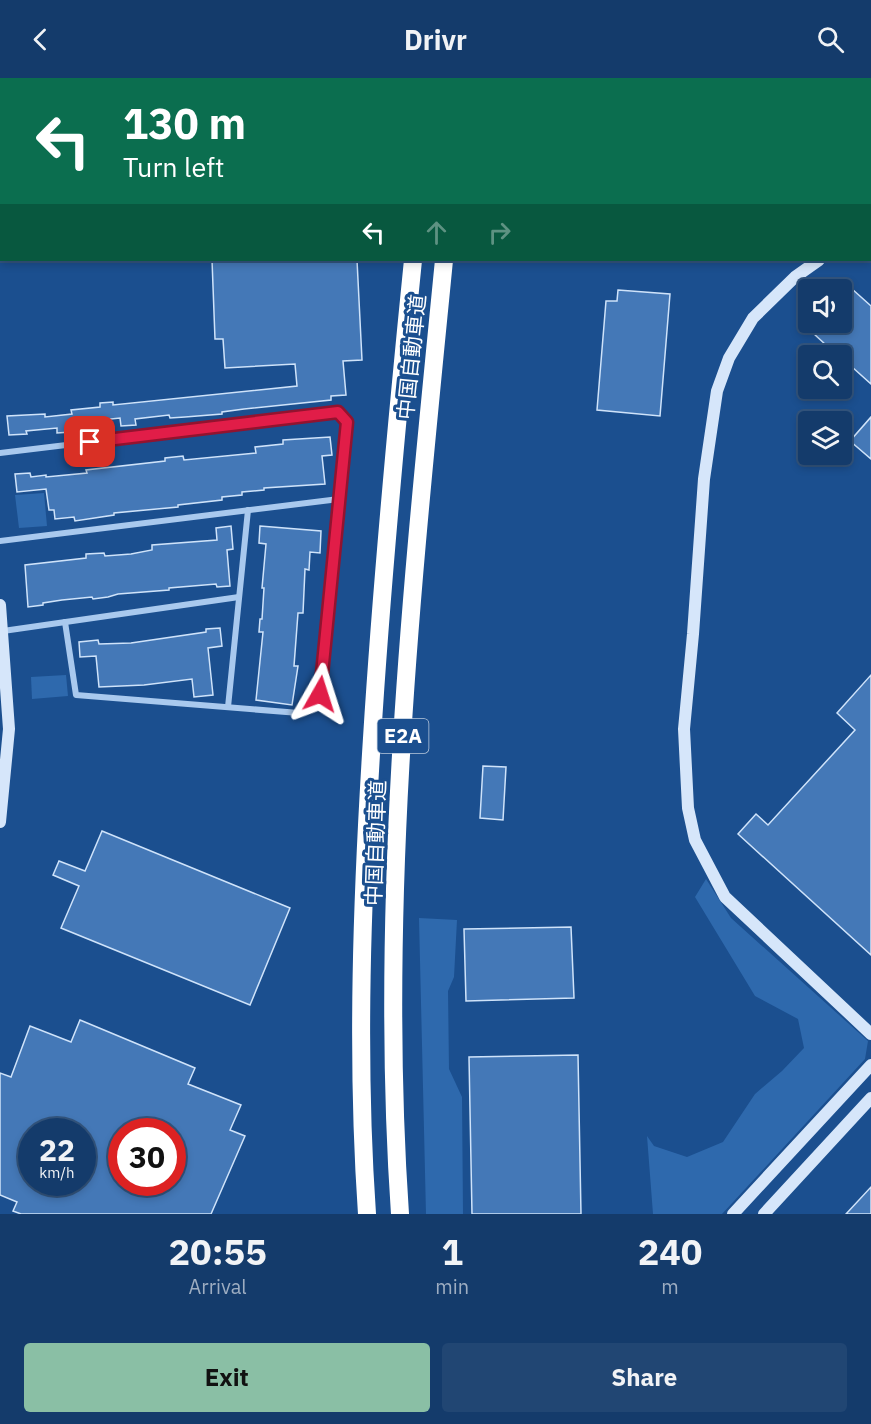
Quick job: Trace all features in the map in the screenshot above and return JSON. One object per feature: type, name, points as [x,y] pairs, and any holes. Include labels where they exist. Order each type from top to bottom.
[{"type":"highway","name":"中国自動車道","points":[[367,1214],[362,1088],[363,942],[368,811],[391,479],[413,261]]},
{"type":"highway","name":"中国自動車道","points":[[400,1214],[394,1095],[394,959],[398,817],[410,629],[444,261]]},
{"type":"street","points":[[818,261],[795,277],[753,318],[729,358],[717,391],[704,479],[684,729],[687,808],[695,840],[725,897],[871,1034]]},
{"type":"street","points":[[0,453],[338,412],[347,422],[320,694],[299,713],[76,695],[65,622]]},
{"type":"street","points":[[0,540],[339,499]]},
{"type":"street","points":[[228,707],[248,510]]},
{"type":"street","points":[[3,631],[239,597]]},
{"type":"street","points":[[0,605],[9,729],[0,822]]},
{"type":"street","points":[[733,1214],[871,1065]]},
{"type":"street","points":[[764,1214],[871,1098]]},
{"type":"shaded area","points":[[44,493],[47,526],[19,528],[15,495]]},
{"type":"shaded area","points":[[66,675],[68,696],[32,699],[31,677]]},
{"type":"shaded area","points":[[706,879],[731,918],[868,1041],[865,1059],[722,1214],[653,1214],[647,1136],[654,1146],[687,1157],[723,1142],[755,1094],[804,1048],[798,1019],[755,996],[695,897]]},
{"type":"shaded area","points":[[419,918],[457,920],[454,977],[448,991],[449,1069],[462,1097],[463,1214],[426,1214]]},
{"type":"building","points":[[212,261],[357,261],[362,360],[343,361],[346,395],[331,396],[331,400],[244,409],[222,412],[222,414],[170,418],[169,415],[135,419],[136,425],[121,426],[120,418],[92,421],[92,425],[70,427],[71,432],[57,433],[57,428],[9,435],[7,416],[45,414],[45,417],[72,414],[71,410],[100,407],[100,403],[113,402],[113,405],[297,386],[295,364],[225,368],[223,339],[215,339]]},
{"type":"building","points":[[852,289],[871,306],[871,384],[852,367],[852,345],[826,345],[813,333],[852,333]]},
{"type":"building","points":[[618,290],[670,294],[660,416],[597,410],[606,301],[617,301]]},
{"type":"building","points":[[871,417],[871,459],[852,443],[852,439]]},
{"type":"building","points":[[330,437],[332,455],[322,456],[325,484],[264,488],[264,490],[242,492],[242,495],[222,497],[222,500],[114,513],[114,515],[75,521],[74,517],[55,519],[54,510],[49,510],[46,489],[17,492],[15,474],[30,473],[31,477],[46,475],[46,477],[87,473],[86,470],[165,461],[165,458],[183,456],[184,460],[256,453],[255,447],[283,444],[283,440]]},
{"type":"building","points":[[231,526],[233,549],[227,550],[230,586],[217,587],[216,584],[169,588],[169,590],[118,594],[93,599],[92,597],[62,600],[28,607],[25,565],[86,558],[86,554],[104,553],[105,556],[131,554],[152,550],[152,545],[217,540],[216,528]]},
{"type":"building","points":[[260,526],[321,531],[320,553],[310,552],[309,570],[305,569],[303,613],[298,613],[294,666],[298,666],[292,705],[256,700],[263,632],[259,632],[260,619],[262,619],[266,544],[259,543]]},
{"type":"building","points":[[220,628],[222,646],[208,648],[213,695],[194,697],[192,679],[144,685],[99,687],[96,656],[80,657],[79,642],[98,640],[99,644],[131,643]]},
{"type":"building","points":[[871,675],[871,955],[738,834],[756,814],[768,825],[855,730],[837,713]]},
{"type":"building","points":[[483,766],[506,767],[503,820],[480,818]]},
{"type":"building","points":[[102,831],[290,908],[250,1005],[61,928],[79,886],[53,875],[59,861],[85,871]]},
{"type":"building","points":[[571,927],[574,998],[466,1001],[464,929]]},
{"type":"building","points":[[80,1020],[195,1068],[188,1084],[241,1105],[230,1130],[245,1136],[211,1214],[21,1214],[13,1211],[17,1202],[0,1195],[0,1073],[11,1077],[30,1026],[71,1042]]},
{"type":"building","points":[[578,1055],[581,1214],[472,1214],[469,1057]]},
{"type":"building","points":[[871,1187],[871,1214],[846,1214]]},
{"type":"route","points":[[90,442],[338,412],[347,422],[320,694]]}]
